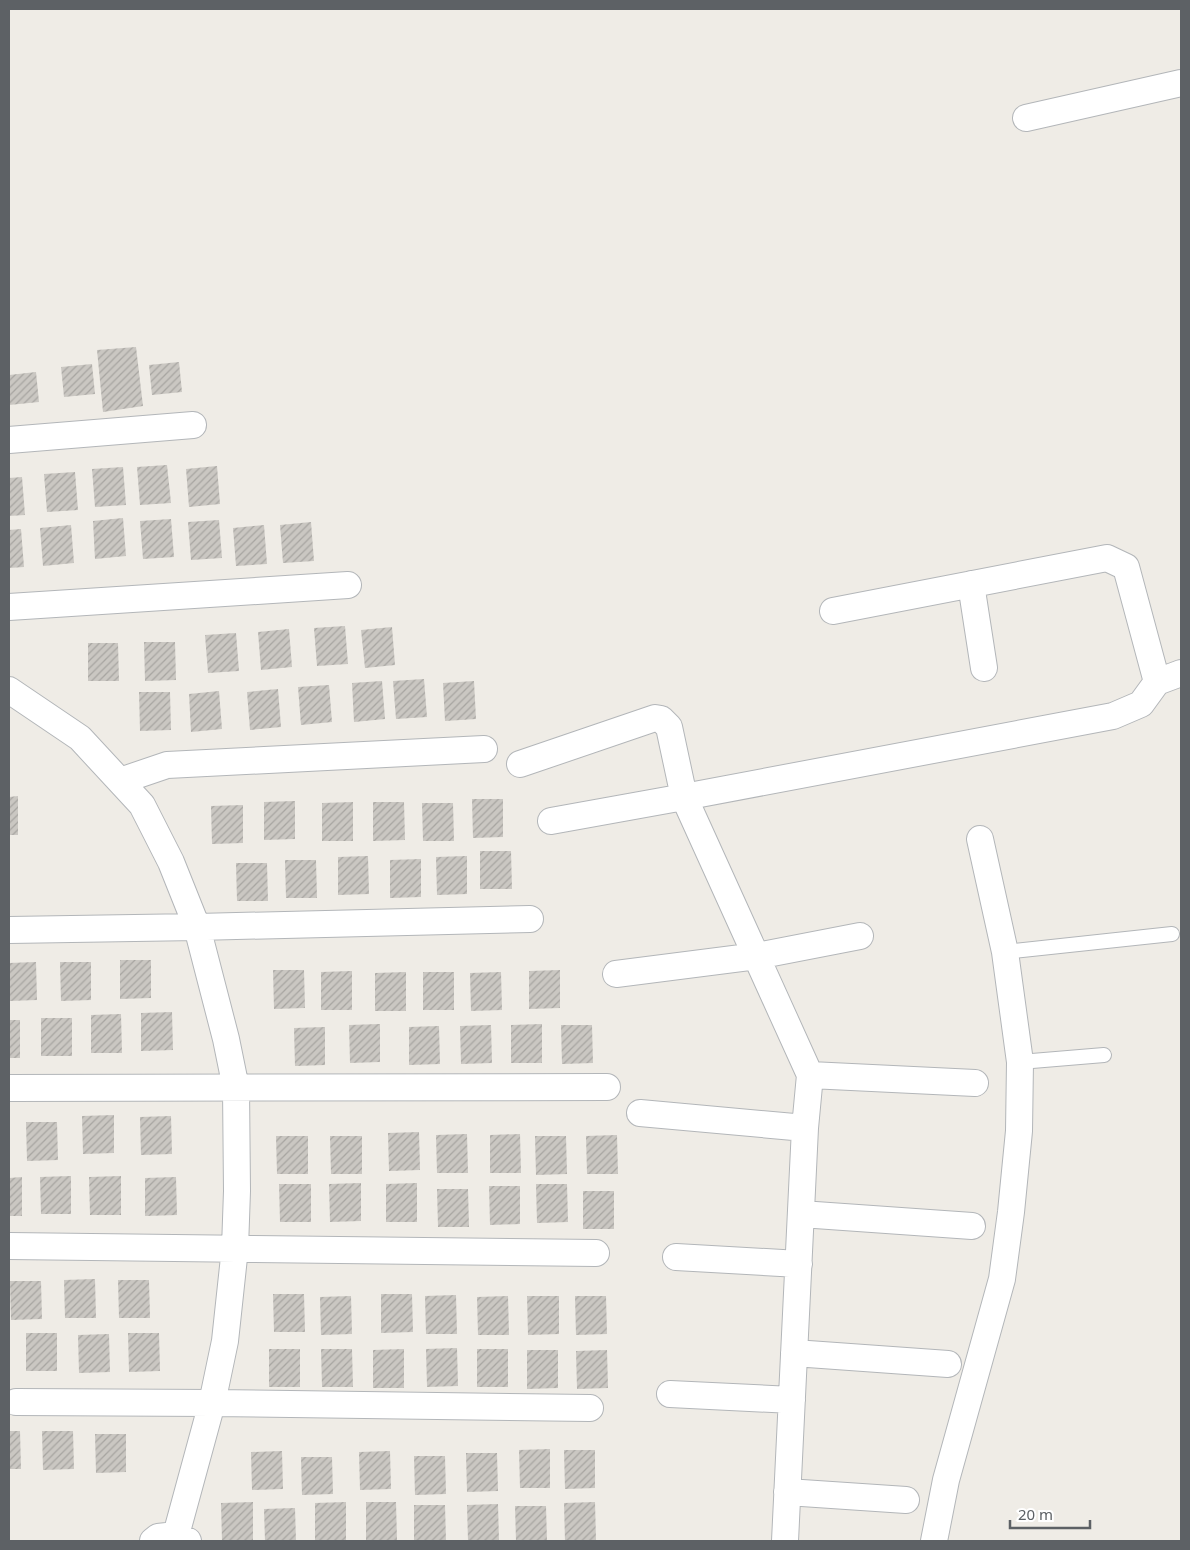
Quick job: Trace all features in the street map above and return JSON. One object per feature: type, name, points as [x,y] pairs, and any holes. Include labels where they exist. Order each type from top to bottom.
[{"type":"street","points":[[1026,118],[1181,83]]},
{"type":"street","points":[[9,440],[193,425]]},
{"type":"street","points":[[833,610],[1107,558],[1126,567],[1156,682]]},
{"type":"street","points":[[971,584],[984,668]]},
{"type":"street","points":[[9,607],[348,585]]},
{"type":"street","points":[[551,821],[1113,716],[1141,704],[1156,682],[1181,673]]},
{"type":"street","points":[[11,694],[80,738],[142,805],[171,862],[197,927],[226,1039],[236,1088],[237,1191],[235,1248],[225,1341],[212,1403],[173,1539]]},
{"type":"street","points":[[520,764],[649,720],[661,718],[669,727],[684,797],[810,1075],[805,1128],[785,1541]]},
{"type":"street","points":[[120,781],[167,765],[484,749]]},
{"type":"street","points":[[934,1541],[946,1480],[1002,1279],[1019,1131],[1020,1062],[1006,952],[980,839]]},
{"type":"street","points":[[9,930],[530,919]]},
{"type":"street","points":[[616,974],[757,956],[860,936]]},
{"type":"street","points":[[810,1075],[976,1083]]},
{"type":"street","points":[[9,1088],[606,1087]]},
{"type":"street","points":[[640,1113],[805,1128]]},
{"type":"street","points":[[801,1214],[972,1226]]},
{"type":"street","points":[[9,1246],[596,1252]]},
{"type":"street","points":[[676,1257],[799,1264]]},
{"type":"street","points":[[794,1354],[948,1364]]},
{"type":"street","points":[[670,1394],[792,1400]]},
{"type":"street","points":[[16,1402],[590,1408]]},
{"type":"street","points":[[787,1492],[906,1500]]},
{"type":"lane","points":[[1006,952],[1172,934]]},
{"type":"lane","points":[[1020,1062],[1104,1055]]},
{"type":"building","points":[[136,347],[143,406],[103,412],[97,350]]},
{"type":"building","points":[[179,362],[182,392],[152,395],[149,365]]},
{"type":"building","points":[[92,364],[95,394],[64,397],[61,367]]},
{"type":"building","points":[[36,372],[39,402],[9,405],[9,375]]},
{"type":"building","points":[[167,465],[171,503],[140,505],[137,467]]},
{"type":"building","points":[[217,466],[220,504],[189,507],[186,469]]},
{"type":"building","points":[[123,467],[126,505],[95,507],[92,469]]},
{"type":"building","points":[[75,472],[78,510],[47,512],[44,474]]},
{"type":"building","points":[[22,477],[25,515],[9,516],[9,478]]},
{"type":"building","points":[[123,518],[126,556],[95,559],[93,521]]},
{"type":"building","points":[[171,519],[174,557],[143,559],[140,521]]},
{"type":"building","points":[[219,520],[222,558],[191,560],[188,522]]},
{"type":"building","points":[[311,522],[314,561],[283,563],[280,525]]},
{"type":"building","points":[[71,525],[74,563],[43,566],[40,528]]},
{"type":"building","points":[[264,525],[267,564],[236,566],[233,528]]},
{"type":"building","points":[[21,529],[24,567],[9,568],[9,530]]},
{"type":"building","points":[[345,626],[348,664],[317,666],[314,628]]},
{"type":"building","points":[[392,627],[395,665],[365,668],[361,630]]},
{"type":"building","points":[[289,629],[292,667],[261,670],[258,632]]},
{"type":"building","points":[[236,633],[239,671],[208,673],[205,635]]},
{"type":"building","points":[[144,642],[175,642],[176,680],[145,681]]},
{"type":"building","points":[[88,643],[118,643],[119,681],[88,681]]},
{"type":"building","points":[[424,679],[427,717],[396,719],[393,681]]},
{"type":"building","points":[[382,681],[385,719],[354,722],[352,683]]},
{"type":"building","points":[[474,681],[476,719],[445,721],[443,683]]},
{"type":"building","points":[[329,685],[332,722],[301,725],[298,687]]},
{"type":"building","points":[[278,689],[281,727],[250,730],[247,692]]},
{"type":"building","points":[[219,691],[222,729],[191,732],[189,694]]},
{"type":"building","points":[[139,692],[170,692],[171,730],[140,731]]},
{"type":"building","points":[[18,796],[18,835],[9,835],[9,797]]},
{"type":"building","points":[[472,799],[503,799],[503,837],[473,838]]},
{"type":"building","points":[[295,801],[295,839],[264,840],[264,802]]},
{"type":"building","points":[[353,802],[353,841],[322,841],[322,803]]},
{"type":"building","points":[[373,802],[404,802],[405,840],[373,841]]},
{"type":"building","points":[[422,803],[453,803],[454,841],[423,841]]},
{"type":"building","points":[[243,805],[243,843],[212,844],[211,806]]},
{"type":"building","points":[[480,851],[511,851],[512,889],[480,889]]},
{"type":"building","points":[[368,856],[369,894],[338,895],[338,857]]},
{"type":"building","points":[[467,856],[467,894],[437,895],[436,857]]},
{"type":"building","points":[[421,859],[421,897],[390,898],[390,860]]},
{"type":"building","points":[[285,860],[316,860],[317,898],[286,898]]},
{"type":"building","points":[[236,863],[267,863],[268,901],[237,901]]},
{"type":"building","points":[[120,960],[151,960],[151,998],[120,999]]},
{"type":"building","points":[[36,962],[37,1000],[9,1001],[9,963]]},
{"type":"building","points":[[60,962],[91,962],[91,1000],[61,1001]]},
{"type":"building","points":[[273,970],[304,970],[305,1008],[274,1009]]},
{"type":"building","points":[[560,970],[560,1008],[529,1009],[529,971]]},
{"type":"building","points":[[352,971],[352,1010],[321,1010],[321,972]]},
{"type":"building","points":[[406,972],[406,1011],[375,1011],[375,973]]},
{"type":"building","points":[[423,972],[454,972],[454,1010],[423,1010]]},
{"type":"building","points":[[501,972],[502,1010],[471,1011],[470,973]]},
{"type":"building","points":[[172,1012],[173,1050],[141,1051],[141,1013]]},
{"type":"building","points":[[121,1014],[122,1053],[91,1053],[91,1015]]},
{"type":"building","points":[[41,1018],[72,1018],[72,1056],[41,1056]]},
{"type":"building","points":[[9,1020],[20,1020],[20,1058],[9,1058]]},
{"type":"building","points":[[380,1024],[380,1062],[350,1063],[349,1025]]},
{"type":"building","points":[[542,1024],[542,1063],[511,1063],[511,1025]]},
{"type":"building","points":[[491,1025],[492,1063],[461,1064],[460,1026]]},
{"type":"building","points":[[561,1025],[592,1025],[593,1063],[562,1064]]},
{"type":"building","points":[[439,1026],[440,1064],[409,1065],[409,1027]]},
{"type":"building","points":[[325,1027],[325,1065],[295,1066],[294,1028]]},
{"type":"building","points":[[114,1115],[114,1153],[83,1154],[82,1116]]},
{"type":"building","points":[[171,1116],[172,1154],[141,1155],[140,1117]]},
{"type":"building","points":[[26,1122],[57,1122],[58,1160],[27,1161]]},
{"type":"building","points":[[419,1132],[420,1170],[389,1171],[388,1133]]},
{"type":"building","points":[[467,1134],[468,1173],[437,1173],[436,1135]]},
{"type":"building","points":[[520,1134],[521,1173],[490,1173],[490,1135]]},
{"type":"building","points":[[617,1135],[618,1174],[587,1174],[586,1136]]},
{"type":"building","points":[[276,1136],[308,1136],[308,1174],[277,1174]]},
{"type":"building","points":[[330,1136],[362,1136],[362,1174],[331,1174]]},
{"type":"building","points":[[535,1136],[566,1136],[567,1174],[536,1175]]},
{"type":"building","points":[[71,1176],[71,1214],[41,1214],[40,1177]]},
{"type":"building","points":[[121,1176],[121,1215],[90,1215],[89,1177]]},
{"type":"building","points":[[22,1177],[22,1216],[9,1216],[9,1178]]},
{"type":"building","points":[[176,1177],[177,1215],[145,1216],[145,1178]]},
{"type":"building","points":[[361,1183],[361,1221],[330,1222],[329,1184]]},
{"type":"building","points":[[417,1183],[417,1222],[386,1222],[386,1184]]},
{"type":"building","points":[[279,1184],[311,1184],[311,1222],[280,1222]]},
{"type":"building","points":[[536,1184],[567,1184],[568,1222],[537,1223]]},
{"type":"building","points":[[489,1186],[520,1186],[520,1224],[490,1225]]},
{"type":"building","points":[[437,1189],[468,1189],[469,1227],[438,1227]]},
{"type":"building","points":[[583,1191],[614,1191],[614,1229],[583,1229]]},
{"type":"building","points":[[95,1279],[96,1318],[65,1318],[64,1280]]},
{"type":"building","points":[[118,1280],[149,1280],[150,1318],[119,1318]]},
{"type":"building","points":[[10,1281],[41,1281],[42,1319],[11,1320]]},
{"type":"building","points":[[273,1294],[304,1294],[305,1332],[274,1332]]},
{"type":"building","points":[[381,1294],[412,1294],[413,1332],[381,1333]]},
{"type":"building","points":[[456,1295],[457,1334],[426,1334],[425,1296]]},
{"type":"building","points":[[351,1296],[352,1334],[321,1335],[320,1297]]},
{"type":"building","points":[[508,1296],[509,1335],[478,1335],[477,1297]]},
{"type":"building","points":[[527,1296],[559,1296],[559,1334],[528,1335]]},
{"type":"building","points":[[575,1296],[606,1296],[607,1334],[576,1335]]},
{"type":"building","points":[[26,1333],[57,1333],[57,1371],[26,1371]]},
{"type":"building","points":[[128,1333],[159,1333],[160,1371],[129,1372]]},
{"type":"building","points":[[109,1334],[110,1372],[79,1373],[78,1335]]},
{"type":"building","points":[[457,1348],[458,1386],[427,1387],[426,1349]]},
{"type":"building","points":[[269,1349],[300,1349],[300,1387],[269,1387]]},
{"type":"building","points":[[321,1349],[352,1349],[353,1387],[322,1387]]},
{"type":"building","points":[[404,1349],[404,1388],[373,1388],[373,1350]]},
{"type":"building","points":[[477,1349],[508,1349],[508,1387],[477,1387]]},
{"type":"building","points":[[527,1350],[558,1350],[558,1388],[527,1389]]},
{"type":"building","points":[[607,1350],[608,1388],[577,1389],[576,1351]]},
{"type":"building","points":[[9,1431],[20,1431],[21,1469],[9,1469]]},
{"type":"building","points":[[42,1431],[73,1431],[74,1469],[43,1470]]},
{"type":"building","points":[[95,1434],[126,1434],[126,1472],[96,1473]]},
{"type":"building","points":[[550,1449],[550,1488],[520,1488],[519,1450]]},
{"type":"building","points":[[564,1450],[595,1450],[595,1488],[565,1489]]},
{"type":"building","points":[[282,1451],[283,1489],[252,1490],[251,1452]]},
{"type":"building","points":[[390,1451],[391,1489],[360,1490],[359,1452]]},
{"type":"building","points":[[466,1453],[497,1453],[498,1491],[467,1492]]},
{"type":"building","points":[[414,1456],[445,1456],[446,1494],[415,1495]]},
{"type":"building","points":[[301,1457],[332,1457],[333,1494],[302,1495]]},
{"type":"building","points":[[253,1502],[253,1540],[222,1541],[221,1503]]},
{"type":"building","points":[[346,1502],[346,1541],[315,1541],[315,1503]]},
{"type":"building","points":[[366,1502],[396,1502],[397,1540],[366,1541]]},
{"type":"building","points":[[595,1502],[596,1540],[565,1541],[564,1503]]},
{"type":"building","points":[[498,1504],[499,1541],[468,1541],[467,1505]]},
{"type":"building","points":[[414,1505],[445,1505],[446,1541],[414,1541]]},
{"type":"building","points":[[515,1506],[546,1506],[547,1541],[516,1541]]},
{"type":"building","points":[[295,1508],[296,1541],[265,1541],[264,1509]]}]
